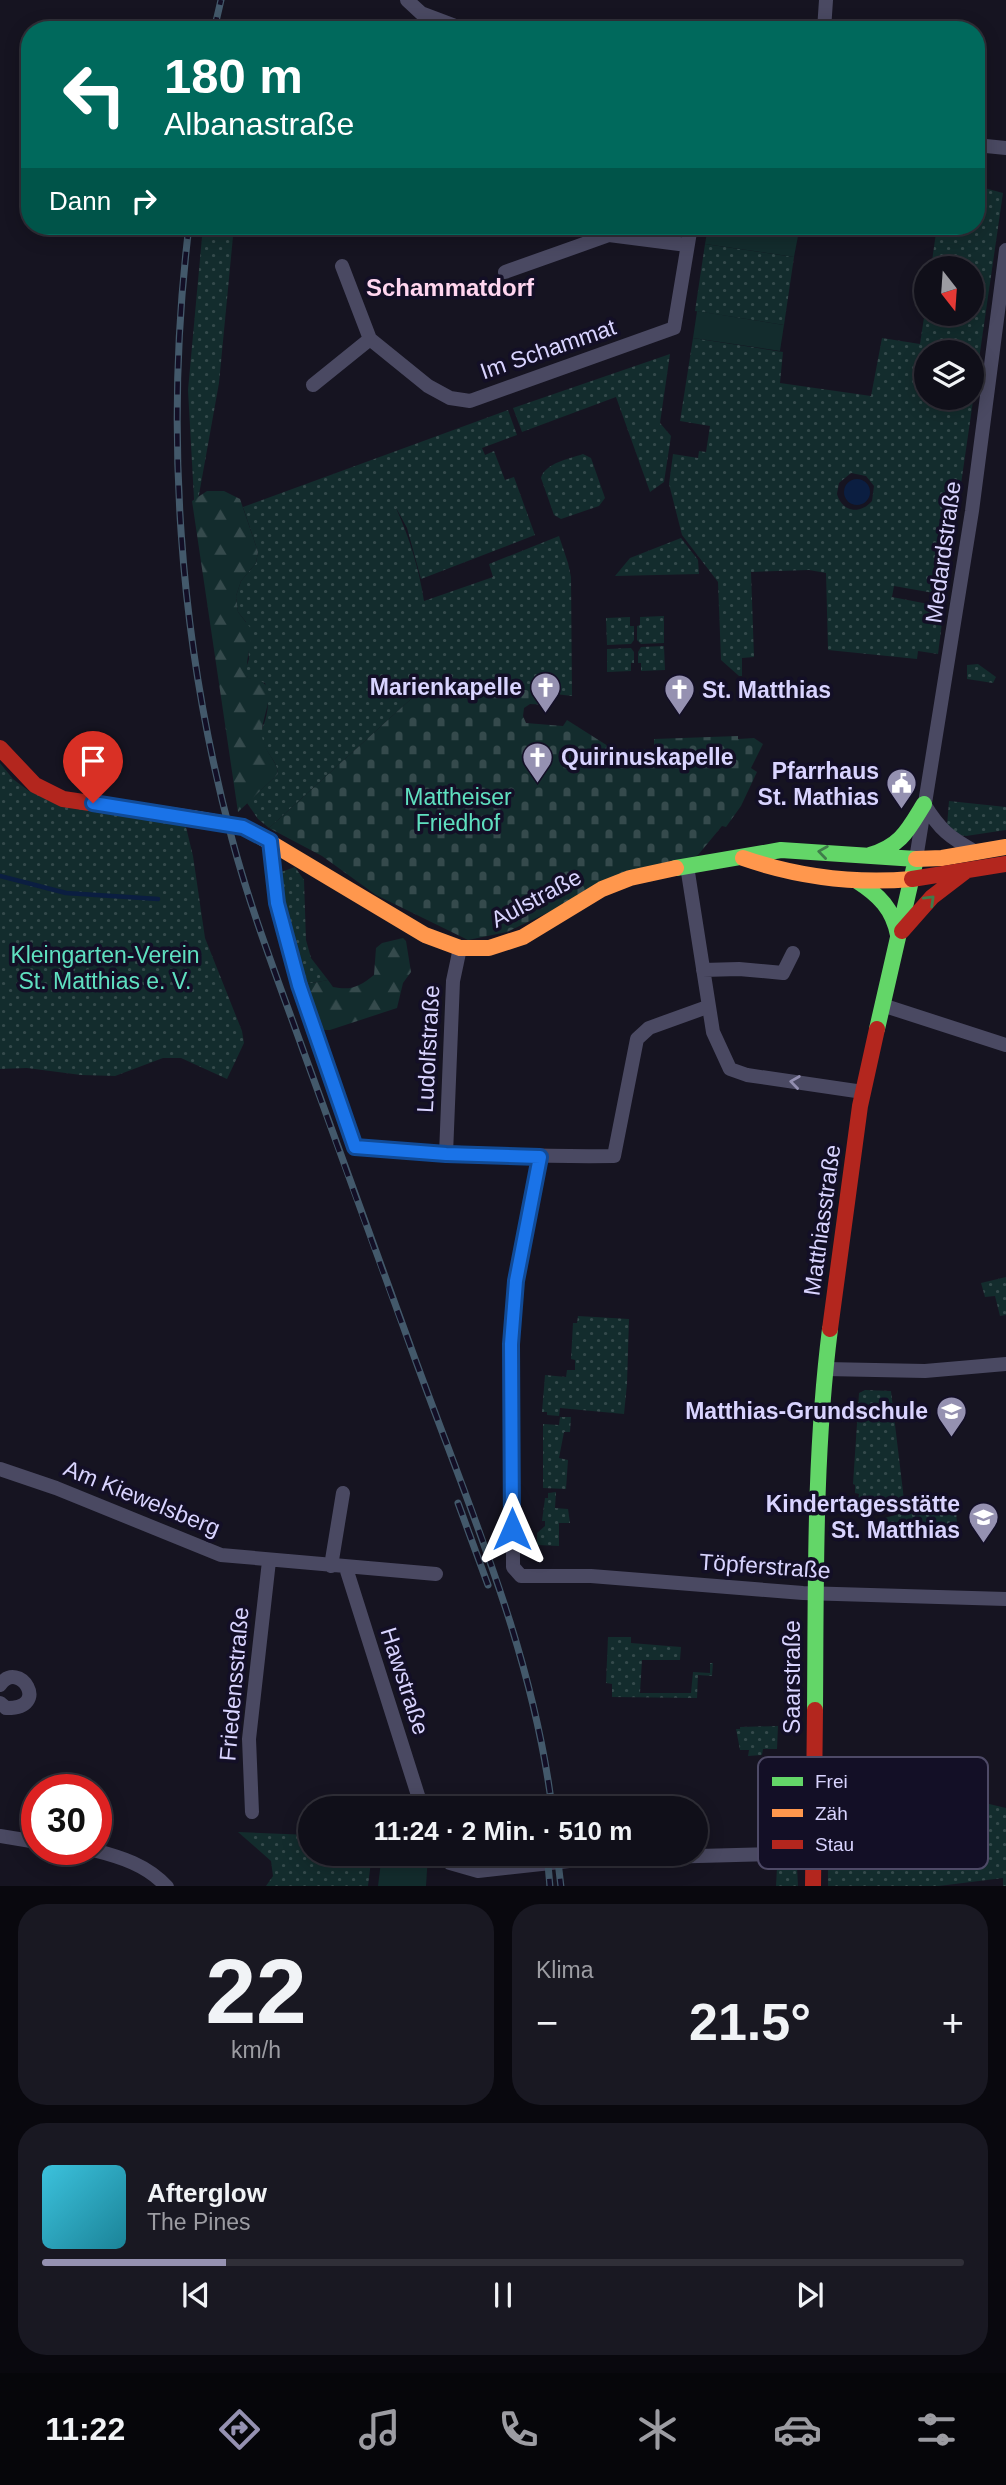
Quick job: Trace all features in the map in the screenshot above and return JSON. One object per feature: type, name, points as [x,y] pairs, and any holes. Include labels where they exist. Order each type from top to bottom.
[{"type":"street","points":[[407,0],[421,13],[442,21]]},
{"type":"street","points":[[825,21],[827,0]]},
{"type":"street","points":[[985,146],[1006,148]]},
{"type":"street","points":[[505,272],[609,235],[687,245]]},
{"type":"street","name":"Im Schammat","points":[[370,339],[428,386],[450,398],[470,401],[674,328],[689,235]]},
{"type":"street","name":"Medardstraße","points":[[916,859],[939,705],[999,370],[1006,250]]},
{"type":"street","points":[[313,386],[370,339],[342,265]]},
{"type":"street","name":"Aulstraße","points":[[0,748],[27,778],[44,792],[63,799],[191,818],[251,831],[425,936],[460,948],[489,948],[523,937],[602,889],[631,878],[687,866],[781,850],[916,859],[942,858],[1006,847]]},
{"type":"street","points":[[924,804],[937,825],[952,839],[976,852]]},
{"type":"street","points":[[863,857],[884,851],[899,842],[909,832],[924,804]]},
{"type":"street","points":[[270,841],[277,903],[299,985],[355,1147],[446,1154],[614,1156],[637,1039],[649,1028],[707,1007]]},
{"type":"street","name":"Aulstraße","points":[[743,858],[772,869],[856,880],[886,881],[1006,864]]},
{"type":"street","name":"Matthiasstraße","points":[[815,1593],[817,1485],[825,1369],[847,1198],[863,1092],[916,859]]},
{"type":"street","points":[[687,866],[707,1007],[713,1032],[730,1069],[747,1075],[863,1092]]},
{"type":"street","points":[[898,935],[932,897],[966,871]]},
{"type":"street","points":[[856,880],[886,901],[897,925],[898,935]]},
{"type":"street","name":"Ludolfstraße","points":[[446,1154],[453,981],[460,948]]},
{"type":"street","points":[[703,970],[739,969],[783,973],[793,953]]},
{"type":"street","points":[[882,1005],[1006,1045]]},
{"type":"street","name":"Töpferstraße","points":[[540,1157],[516,1281],[511,1344],[513,1567],[521,1576],[591,1576],[815,1593],[1006,1600]]},
{"type":"street","points":[[825,1369],[925,1371],[1006,1364]]},
{"type":"street","name":"Am Kiewelsberg","points":[[0,1469],[56,1488],[221,1555],[436,1574]]},
{"type":"street","points":[[338,1567],[343,1493]]},
{"type":"street","name":"Friedensstraße","points":[[252,1812],[248,1739],[269,1561]]},
{"type":"street","name":"Hawstraße","points":[[338,1567],[418,1796]]},
{"type":"street","name":"Saarstraße","points":[[814,1757],[815,1593]]},
{"type":"street","points":[[0,1685],[11,1677],[19,1678],[26,1683],[30,1691],[26,1704],[20,1708],[6,1708],[0,1703]]},
{"type":"street","points":[[0,1836],[21,1839]]},
{"type":"street","points":[[708,1856],[758,1854]]},
{"type":"street","points":[[112,1855],[144,1867],[167,1886]]},
{"type":"street","points":[[460,1866],[478,1871],[523,1866]]},
{"type":"green space","points":[[985,188],[1003,193],[984,325],[984,256],[933,256],[936,235],[985,235]]},
{"type":"green space","points":[[202,235],[233,235],[219,383],[195,517],[188,390]]},
{"type":"green space","points":[[706,235],[798,235],[794,257],[705,244]]},
{"type":"green space","points":[[705,244],[794,257],[784,325],[695,311]]},
{"type":"green space","points":[[697,311],[784,325],[780,351],[693,338]]},
{"type":"green space","points":[[923,326],[984,326],[982,340],[921,340]]},
{"type":"green space","points":[[693,338],[783,352],[780,383],[871,396],[882,338],[914,343],[914,410],[972,410],[945,595],[894,586],[892,597],[944,607],[938,654],[918,651],[917,659],[828,650],[826,573],[809,570],[751,572],[754,657],[742,658],[742,676],[739,676],[721,660],[718,582],[682,535],[669,484],[673,454],[698,458],[699,451],[706,452],[710,426],[680,421]],"holes":[[[851,473],[866,476],[874,486],[872,501],[857,510],[843,505],[837,494],[839,483]]]},
{"type":"green space","points":[[670,354],[660,423],[671,436],[664,482],[650,492],[616,397],[522,432],[513,408]]},
{"type":"green space","points":[[508,410],[517,435],[482,448],[485,455],[494,451],[505,480],[514,477],[535,535],[421,579],[407,528],[395,506],[413,552],[424,601],[493,577],[489,564],[559,536],[571,577],[572,696],[433,679],[269,828],[258,819],[247,803],[278,774],[261,733],[268,704],[265,683],[248,678],[245,671],[249,659],[246,622],[238,612],[236,596],[241,581],[256,563],[258,552],[243,507]]},
{"type":"green space","points":[[583,454],[591,458],[605,498],[599,506],[561,519],[554,515],[541,478],[552,465]]},
{"type":"green space","points":[[207,491],[224,491],[240,499],[258,552],[256,563],[241,581],[236,596],[238,612],[252,630],[247,662],[248,678],[259,680],[266,685],[268,692],[262,734],[278,774],[238,812],[192,501]]},
{"type":"green space","points":[[681,538],[698,560],[699,574],[615,576],[630,558]]},
{"type":"green space","points":[[664,616],[664,643],[641,644],[637,640],[640,617]]},
{"type":"green space","points":[[630,617],[630,626],[634,626],[634,640],[631,644],[607,645],[606,618]]},
{"type":"green space","points":[[664,646],[665,670],[641,671],[638,652],[641,647]]},
{"type":"green space","points":[[631,648],[634,652],[634,663],[631,663],[631,671],[607,672],[607,649]]},
{"type":"green space","points":[[978,664],[996,677],[993,683],[967,679],[967,665]]},
{"type":"green space","name":"Mattheiser Friedhof","points":[[433,679],[551,693],[550,705],[530,704],[524,708],[526,723],[563,726],[567,720],[608,746],[610,750],[654,749],[654,739],[738,736],[738,739],[754,738],[763,744],[751,768],[757,772],[741,806],[726,827],[722,826],[698,855],[549,912],[507,932],[468,940],[376,895],[322,856],[269,828]]},
{"type":"green space","name":"Kleingarten-Verein St. Matthias e. V.","points":[[0,763],[13,779],[29,791],[186,827],[205,938],[242,1031],[244,1043],[227,1079],[181,1058],[163,1058],[115,1076],[27,1068],[0,1069]]},
{"type":"green space","points":[[949,801],[1006,807],[1006,830],[966,836],[953,834],[947,826]]},
{"type":"green space","points":[[295,867],[304,880],[306,940],[311,958],[328,980],[307,984],[300,976],[278,880],[281,872]]},
{"type":"green space","points":[[403,938],[406,941],[411,972],[403,983],[397,1008],[323,1030],[307,984],[328,980],[333,987],[351,988],[360,985],[374,975],[376,948],[382,943]]},
{"type":"green space","points":[[1006,1277],[1006,1315],[1000,1316],[995,1296],[985,1297],[981,1283]]},
{"type":"green space","points":[[578,1316],[629,1319],[624,1414],[560,1408],[559,1416],[542,1412],[545,1375],[566,1377],[567,1370],[575,1370],[575,1360],[571,1359],[573,1323],[577,1323]]},
{"type":"green space","points":[[865,1390],[891,1391],[904,1500],[858,1500],[859,1494],[855,1493],[853,1484],[859,1393]]},
{"type":"green space","points":[[560,1417],[571,1417],[570,1432],[564,1432],[559,1458],[568,1460],[566,1489],[543,1488],[543,1424],[559,1425]]},
{"type":"green space","points":[[556,1492],[555,1508],[568,1509],[570,1523],[559,1523],[559,1546],[537,1545],[537,1533],[545,1526],[545,1521],[542,1521],[545,1498],[548,1498],[548,1493]]},
{"type":"green space","points":[[955,1498],[957,1523],[903,1537],[899,1523],[889,1526],[887,1521],[875,1525],[874,1521]]},
{"type":"green space","points":[[608,1637],[631,1637],[631,1643],[681,1647],[680,1660],[642,1660],[640,1693],[691,1693],[693,1672],[710,1673],[710,1663],[713,1663],[712,1676],[698,1675],[697,1698],[612,1697],[612,1684],[606,1683]]},
{"type":"green space","points":[[778,1726],[777,1749],[763,1749],[762,1755],[748,1756],[749,1750],[740,1750],[736,1729]]},
{"type":"green space","points":[[988,1804],[1006,1808],[1006,1886],[1003,1886],[1003,1878],[939,1886],[828,1886],[828,1869],[988,1869]]},
{"type":"green space","points":[[238,1832],[298,1834],[298,1866],[370,1866],[368,1886],[266,1886],[273,1876],[271,1861]]},
{"type":"green space","points":[[380,1866],[427,1866],[426,1886],[378,1886]]},
{"type":"green space","points":[[777,1869],[797,1869],[798,1886],[776,1886]]},
{"type":"water","points":[[857,479],[866,483],[870,492],[866,501],[857,505],[848,501],[844,492],[848,483]]},
{"type":"waterway","points":[[0,876],[66,893],[158,899]]},
{"type":"railway","points":[[216,21],[221,0]]},
{"type":"railway","points":[[188,235],[181,302],[178,379],[181,534],[199,689],[214,764],[239,866],[265,945],[498,1584],[530,1695],[550,1796]]},
{"type":"railway","points":[[458,1503],[488,1585]]},
{"type":"railway","points":[[548,1866],[550,1886]]},
{"type":"railway","points":[[559,1866],[561,1886]]},
{"type":"traffic: fast","points":[[870,855],[889,847],[903,836],[924,804]]},
{"type":"traffic: fast","points":[[676,868],[781,850],[916,859],[877,1029]]},
{"type":"traffic: fast","points":[[857,881],[889,910],[898,935]]},
{"type":"traffic: fast","points":[[815,1710],[818,1471],[830,1329]]},
{"type":"traffic: slow","points":[[191,818],[243,827],[251,831]]},
{"type":"traffic: slow","points":[[251,831],[425,935],[460,948],[489,948],[523,937],[602,889],[630,878],[676,868]]},
{"type":"traffic: slow","points":[[916,859],[942,858],[1006,847]]},
{"type":"traffic: slow","points":[[743,858],[826,878],[912,879]]},
{"type":"traffic: jam","points":[[0,748],[35,785],[63,799],[191,818]]},
{"type":"traffic: jam","points":[[912,879],[1006,864]]},
{"type":"traffic: jam","points":[[902,931],[932,897],[966,871]]},
{"type":"traffic: jam","points":[[830,1329],[860,1106],[877,1029]]},
{"type":"traffic: jam","points":[[814,1757],[815,1710]]},
{"type":"traffic: jam","points":[[813,1869],[813,1886]]},
{"type":"place","name":"Marienkapelle","points":[[545,714]]},
{"type":"place","name":"St. Matthias","points":[[679,717]]},
{"type":"place","name":"Quirinuskapelle","points":[[538,784]]},
{"type":"place","name":"Pfarrhaus St. Mathias","points":[[902,811]]},
{"type":"place","name":"Matthias-Grundschule","points":[[951,1438]]},
{"type":"place","name":"Kindertagesstätte St. Matthias","points":[[983,1544]]},
{"type":"district","name":"Schammatdorf","points":[[450,287]]},
{"type":"route","points":[[93,803],[243,827],[270,841],[277,903],[299,985],[355,1147],[540,1157],[516,1281],[511,1344],[512,1529]]}]
